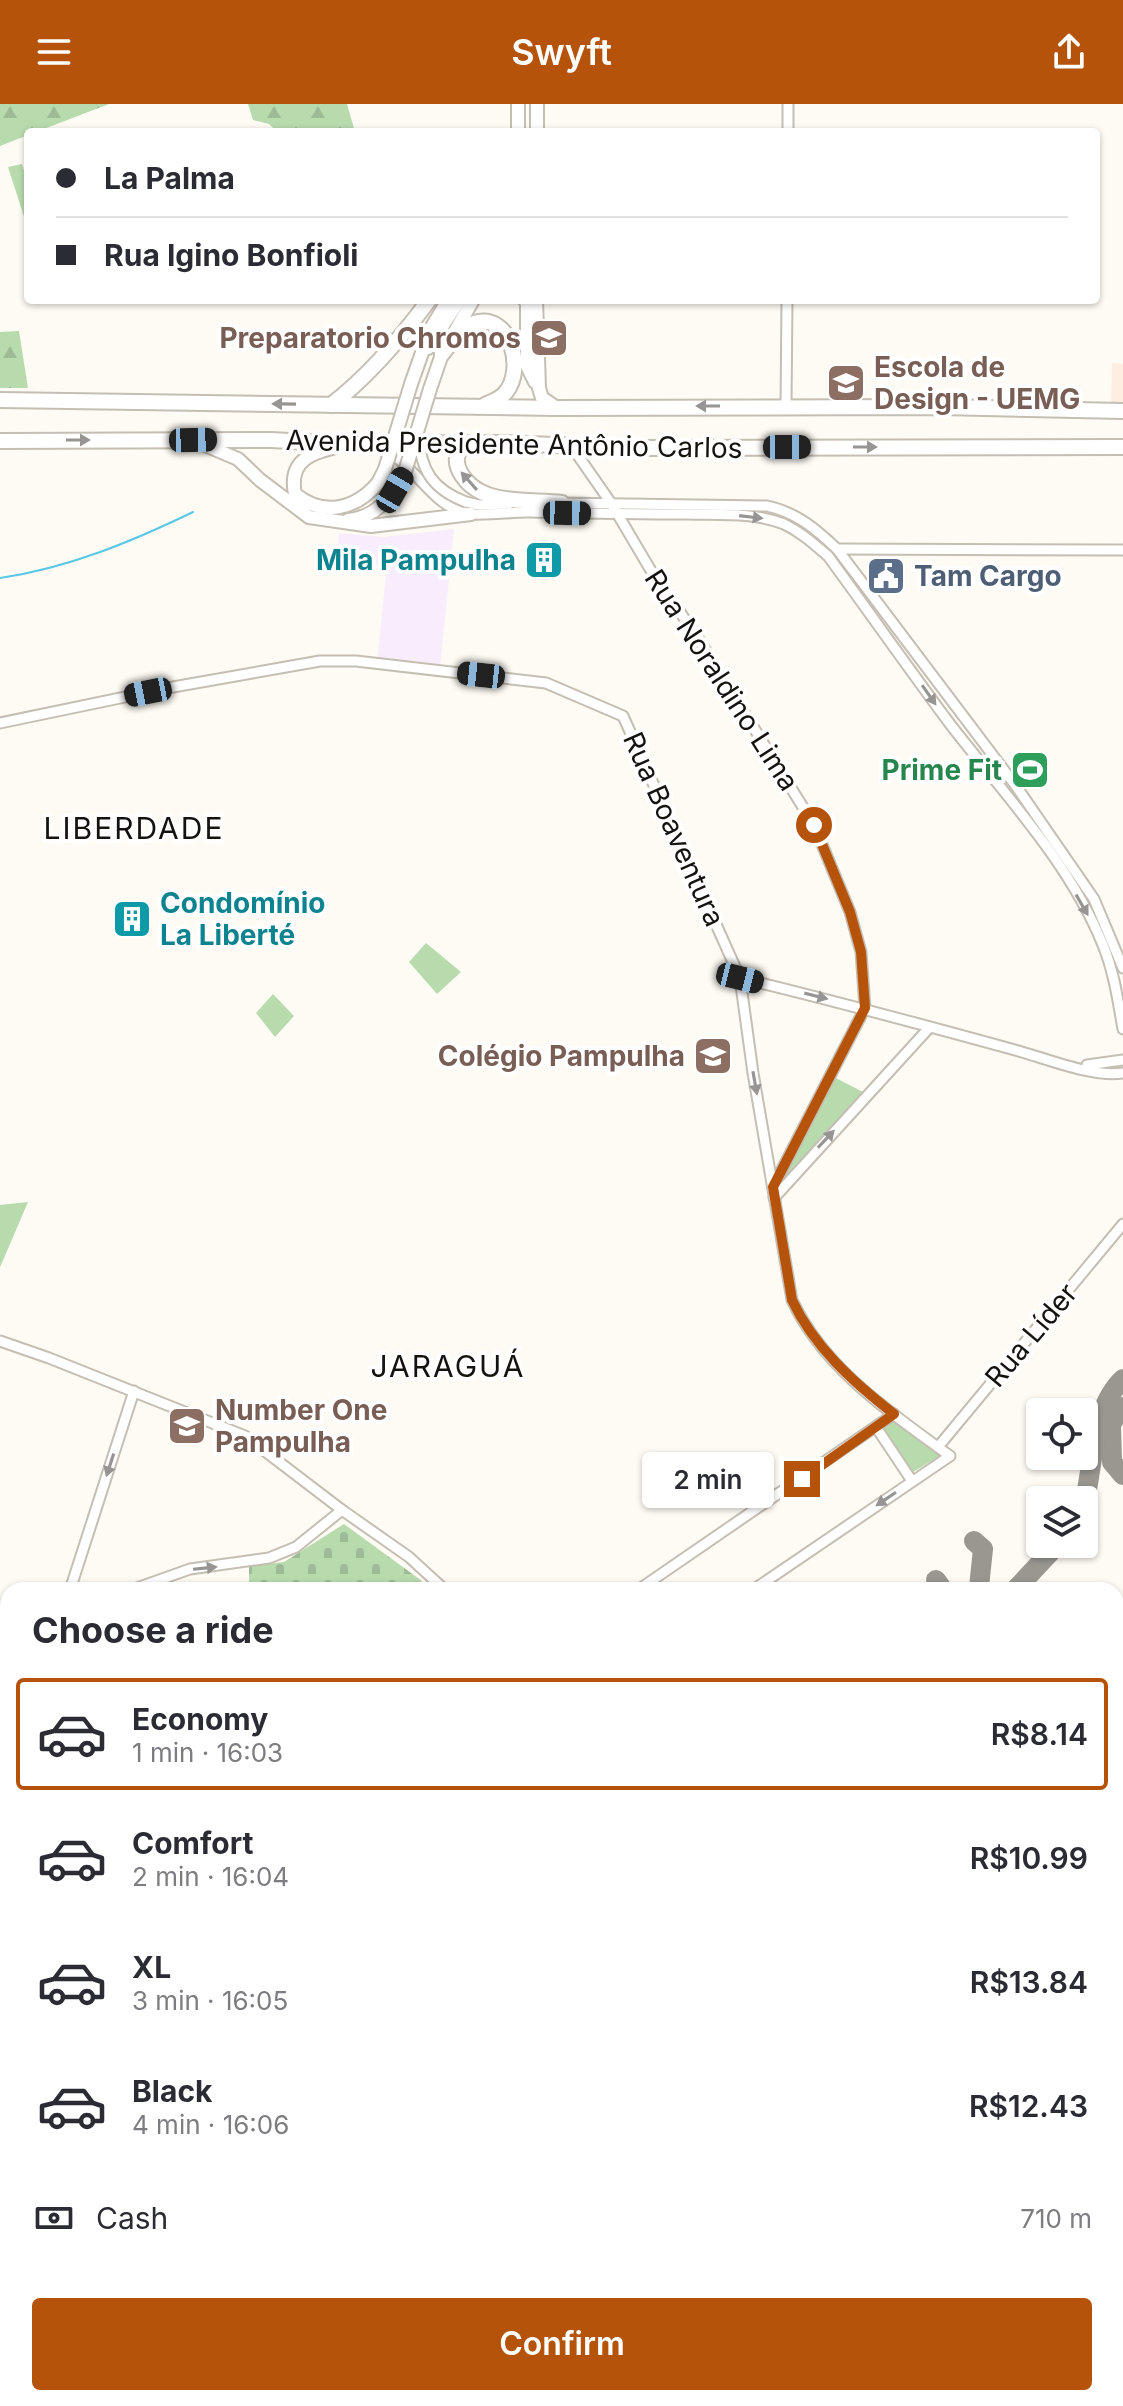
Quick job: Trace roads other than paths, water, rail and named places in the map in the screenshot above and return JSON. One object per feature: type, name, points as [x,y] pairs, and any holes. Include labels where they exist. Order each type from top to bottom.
[{"type":"highway","points":[[331,405],[348,392],[404,334],[426,304]]},
{"type":"highway","points":[[442,354],[462,330],[476,323],[489,323],[503,329],[512,342],[510,386],[499,399],[483,405]]},
{"type":"highway","name":"Avenida Presidente Antônio Carlos","points":[[0,400],[557,408],[786,406],[1123,411]]},
{"type":"highway","name":"Avenida Presidente Antônio Carlos","points":[[0,441],[271,440],[572,447],[1123,447]]},
{"type":"highway","points":[[464,444],[457,453],[456,463],[471,487],[484,495],[562,503]]},
{"type":"main road","points":[[518,104],[518,128]]},
{"type":"main road","points":[[537,104],[537,128]]},
{"type":"main road","points":[[347,444],[314,453],[298,464],[293,475],[295,494],[314,506],[338,508],[358,501],[378,483],[430,330],[446,304]]},
{"type":"main road","points":[[416,368],[457,304]]},
{"type":"main road","points":[[337,521],[358,519],[375,512],[386,503],[404,475],[442,354],[471,304]]},
{"type":"main road","points":[[527,304],[527,366],[542,398],[557,408]]},
{"type":"main road","points":[[536,304],[539,388]]},
{"type":"main road","points":[[193,440],[238,459],[302,514],[383,525],[469,508]]},
{"type":"street","points":[[788,104],[788,128]]},
{"type":"street","points":[[786,406],[787,304]]},
{"type":"street","points":[[419,426],[419,456],[430,478],[469,508]]},
{"type":"street","points":[[373,444],[401,459],[415,471],[430,492],[447,505],[711,514],[770,520],[799,533],[828,556],[948,722],[1048,851],[1103,945],[1115,985],[1123,1029]]},
{"type":"street","name":"Rua Noraldino Lima","points":[[572,447],[611,503],[814,825],[850,912],[861,952],[865,1008]]},
{"type":"street","points":[[469,508],[479,505],[562,503],[745,505],[785,510],[818,531],[837,549],[1016,786],[1094,899],[1123,968]]},
{"type":"street","points":[[837,549],[1123,550]]},
{"type":"street","name":"Rua Boaventura","points":[[0,723],[173,687],[320,661],[356,661],[546,683],[623,716],[740,978],[792,1300],[800,1317],[850,1380],[950,1456],[912,1481]]},
{"type":"street","points":[[740,978],[865,1008],[1072,1066],[1114,1075],[1123,1072],[1123,1060],[1072,1066]]},
{"type":"street","points":[[774,1192],[865,1008]]},
{"type":"street","points":[[774,1192],[929,1028]]},
{"type":"street","name":"Rua Líder","points":[[938,1447],[1123,1224]]},
{"type":"street","points":[[0,1341],[245,1436],[409,1557],[436,1582]]},
{"type":"street","points":[[73,1582],[134,1391]]},
{"type":"street","points":[[650,1582],[894,1414]]},
{"type":"street","points":[[765,1582],[912,1481],[876,1427]]},
{"type":"street","points":[[153,1582],[190,1569],[269,1558],[296,1547],[342,1510]]},
{"type":"waterway","points":[[0,578],[50,568],[99,552],[193,512]]},
{"type":"place","name":"Preparatorio Chromos","points":[[549,338]]},
{"type":"place","name":"Escola de Design - UEMG","points":[[846,383]]},
{"type":"place","name":"Mila Pampulha","points":[[544,560]]},
{"type":"place","name":"Tam Cargo","points":[[886,576]]},
{"type":"place","name":"Prime Fit","points":[[1030,770]]},
{"type":"place","name":"Condomínio La Liberté","points":[[132,919]]},
{"type":"place","name":"Colégio Pampulha","points":[[713,1056]]},
{"type":"place","name":"Number One Pampulha","points":[[187,1426]]},
{"type":"district","name":"LIBERDADE","points":[[134,829]]},
{"type":"district","name":"JARAGUÁ","points":[[448,1367]]}]
